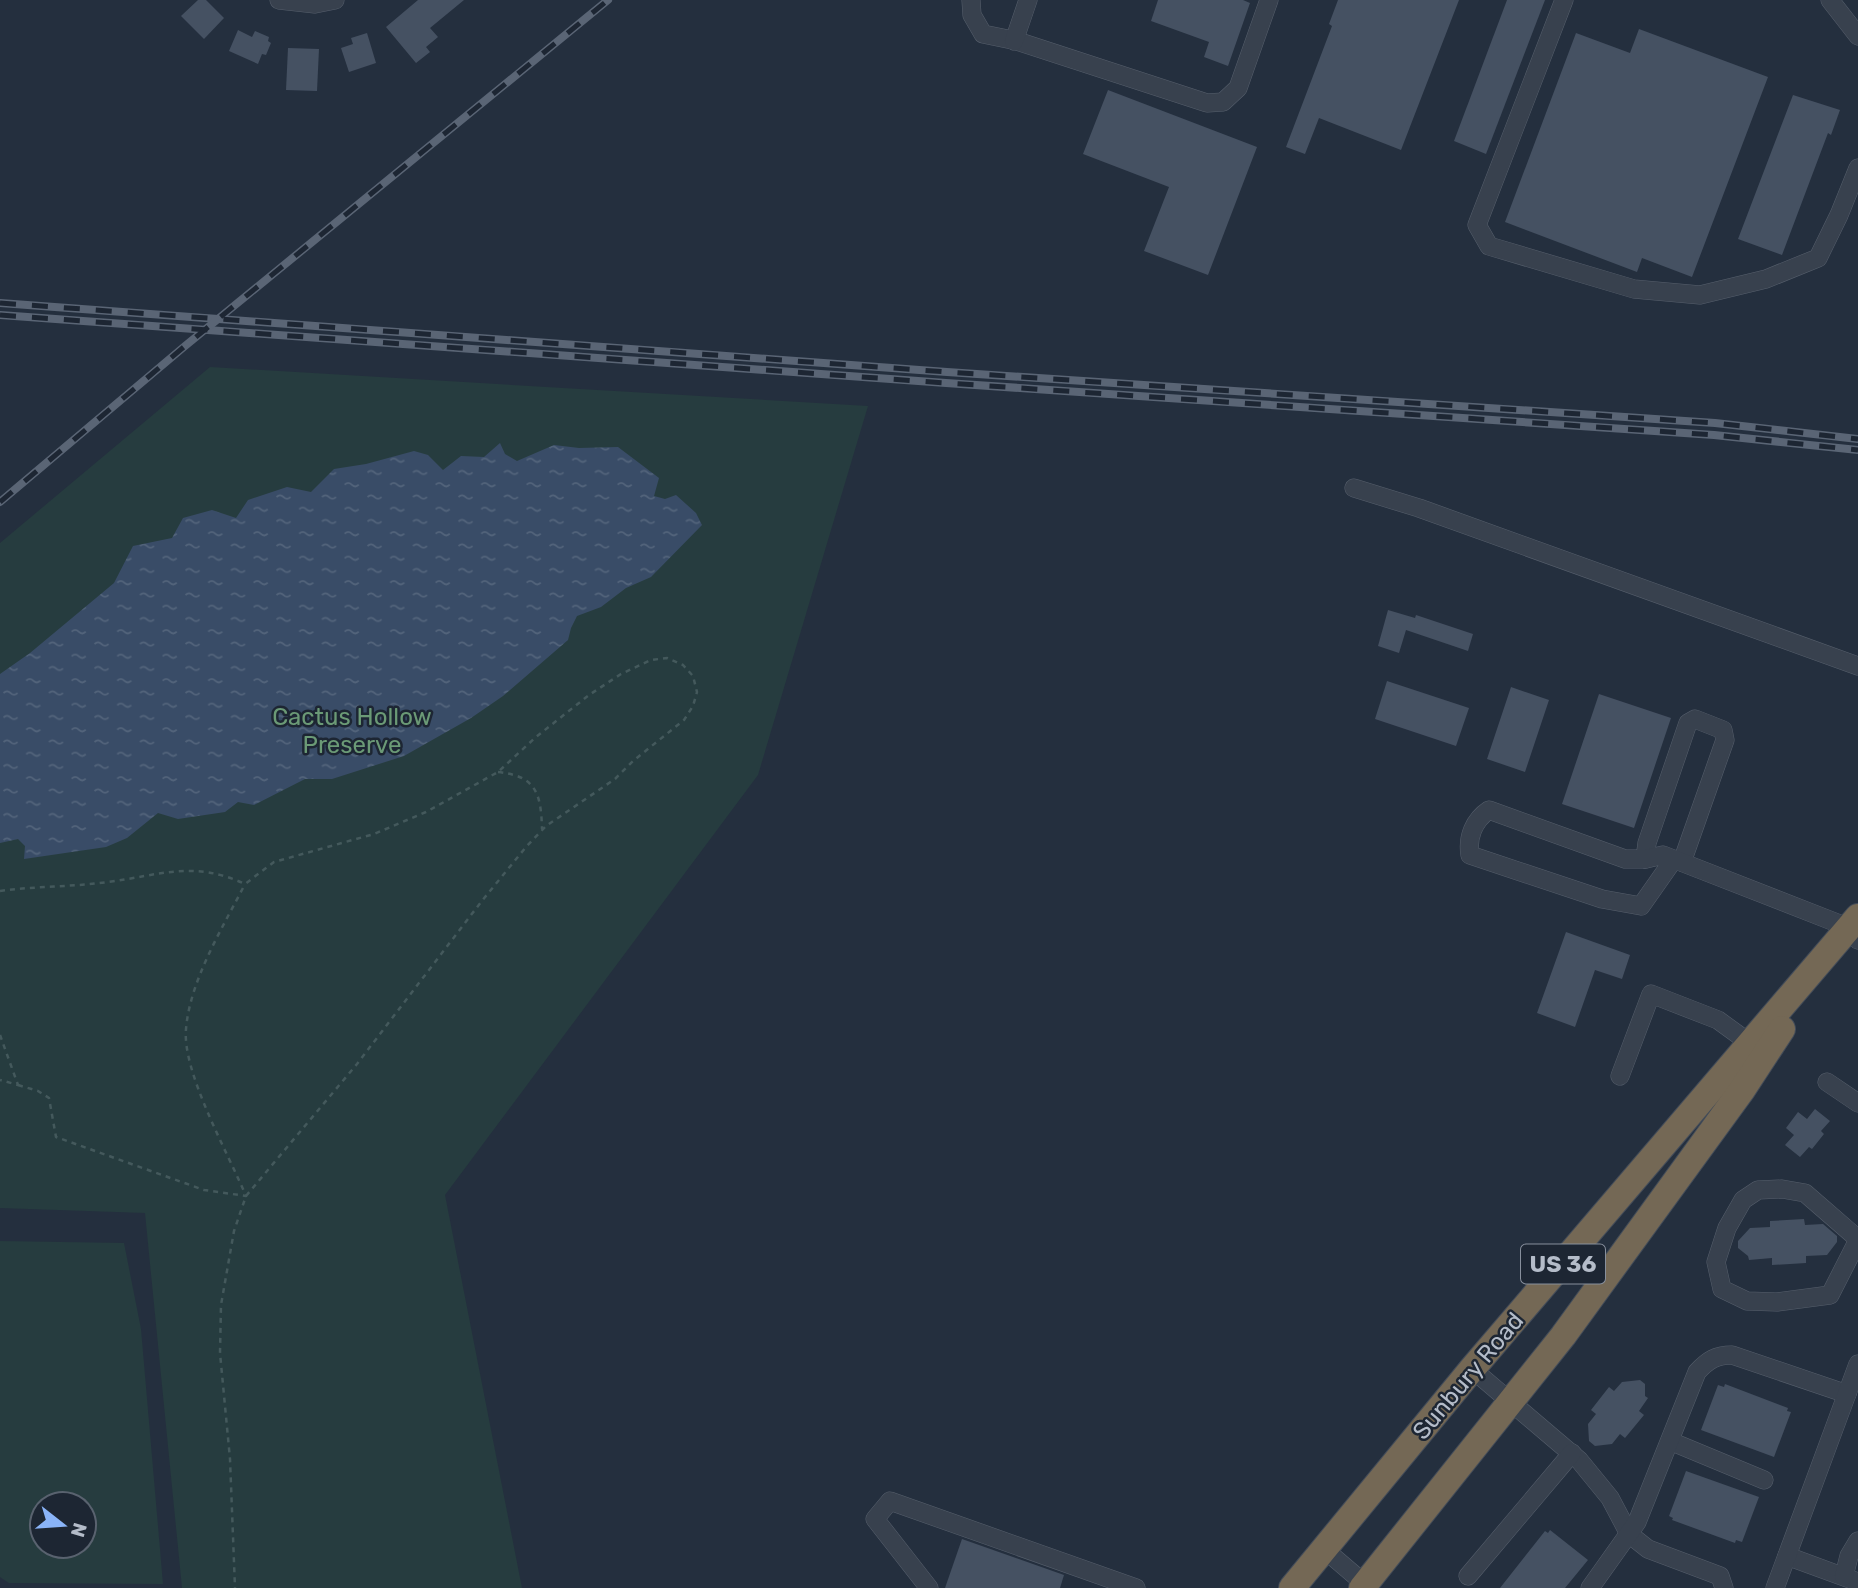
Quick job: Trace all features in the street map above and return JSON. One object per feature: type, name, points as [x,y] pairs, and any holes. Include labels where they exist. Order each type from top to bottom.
[{"type":"highway","name":"Sunbury Road","points":[[1292,1588],[1472,1369],[1751,1044],[1851,932]]},
{"type":"highway","name":"Sunbury Road","points":[[1364,1586],[1511,1402],[1645,1226],[1851,932]]},
{"type":"street","points":[[279,0],[315,4],[335,0]]},
{"type":"street","points":[[971,0],[972,15],[984,34],[1014,41],[1207,103],[1223,102],[1238,88],[1269,0]]},
{"type":"street","points":[[1014,41],[1028,0]]},
{"type":"street","points":[[1564,0],[1477,225],[1489,246],[1633,289],[1700,295],[1766,279],[1818,258],[1858,168]]},
{"type":"street","points":[[1830,0],[1858,36]]},
{"type":"street","points":[[1354,488],[1432,512],[1858,666]]},
{"type":"street","points":[[1645,859],[1647,843],[1688,723],[1695,719],[1723,730],[1725,740],[1678,861],[1641,906],[1602,899],[1470,855],[1468,843],[1478,818],[1489,810],[1625,859],[1645,859],[1663,855],[1678,861],[1851,932]]},
{"type":"street","points":[[1620,1076],[1651,994],[1718,1020],[1751,1044]]},
{"type":"street","points":[[1827,1082],[1858,1104]]},
{"type":"street","points":[[1782,1189],[1805,1193],[1858,1240],[1830,1295],[1777,1302],[1747,1301],[1722,1289],[1716,1262],[1727,1228],[1743,1200],[1758,1190],[1782,1189]]},
{"type":"street","points":[[1590,1588],[1637,1522],[1697,1372],[1708,1359],[1732,1355],[1847,1394]]},
{"type":"street","points":[[1775,1588],[1858,1364]]},
{"type":"street","points":[[1472,1369],[1572,1453],[1610,1499],[1629,1534],[1648,1549],[1720,1576],[1724,1588]]},
{"type":"street","points":[[1670,1441],[1765,1480]]},
{"type":"street","points":[[1468,1576],[1572,1453]]},
{"type":"street","points":[[929,1588],[875,1519],[890,1501],[1136,1588]]},
{"type":"street","points":[[1787,1556],[1851,1579],[1849,1556],[1858,1541]]},
{"type":"street","points":[[1324,1549],[1364,1586]]},
{"type":"path","points":[[235,1588],[230,1459],[220,1353],[221,1305],[234,1231],[246,1196],[358,1064],[481,902],[542,831],[615,779],[684,720],[693,706],[697,692],[693,676],[683,666],[667,658],[651,660],[621,674],[579,703],[498,772],[426,812],[374,834],[274,862],[245,884],[214,943],[196,988],[186,1029],[187,1053],[198,1089],[246,1196]]},
{"type":"path","points":[[498,772],[514,774],[531,783],[537,793],[542,831]]},
{"type":"path","points":[[0,891],[107,883],[173,870],[217,873],[245,884]]},
{"type":"path","points":[[0,1035],[18,1085]]},
{"type":"path","points":[[0,1080],[38,1091],[49,1098],[56,1137],[204,1190],[246,1196]]},
{"type":"green space","name":"Cactus Hollow Preserve","points":[[210,367],[868,406],[758,775],[445,1195],[522,1588],[182,1588],[145,1213],[0,1208],[0,543]]},
{"type":"green space","points":[[0,1241],[124,1243],[141,1329],[163,1584],[9,1583],[0,1577]]},
{"type":"water","points":[[500,443],[505,454],[517,461],[554,445],[579,448],[618,447],[659,478],[654,496],[665,499],[676,495],[696,513],[702,525],[651,577],[626,588],[601,607],[577,616],[568,640],[503,696],[471,718],[404,756],[332,779],[305,779],[254,805],[238,802],[225,812],[178,819],[158,813],[127,838],[106,847],[24,859],[25,846],[18,839],[0,843],[0,674],[30,653],[114,583],[133,546],[172,538],[183,518],[212,510],[236,518],[248,500],[287,487],[311,492],[334,469],[366,464],[414,451],[428,455],[443,470],[461,456],[484,457]]},
{"type":"building","points":[[198,0],[206,0],[224,18],[204,39],[181,16]]},
{"type":"building","points":[[418,0],[464,0],[430,28],[438,37],[426,47],[430,52],[416,63],[386,27]]},
{"type":"building","points":[[1158,0],[1243,0],[1250,3],[1228,66],[1204,57],[1209,42],[1151,21]]},
{"type":"building","points":[[1338,0],[1459,0],[1401,150],[1319,118],[1305,154],[1286,147],[1332,26],[1329,24]]},
{"type":"building","points":[[1507,0],[1545,0],[1486,154],[1454,141]]},
{"type":"building","points":[[1639,29],[1768,77],[1692,277],[1642,258],[1637,272],[1505,222],[1576,33],[1630,53]]},
{"type":"building","points":[[238,30],[252,37],[255,31],[269,37],[268,41],[271,43],[258,64],[229,51]]},
{"type":"building","points":[[367,33],[376,63],[349,72],[341,48],[353,44],[351,38]]},
{"type":"building","points":[[288,48],[319,49],[317,91],[286,90]]},
{"type":"building","points":[[1108,90],[1257,147],[1208,275],[1144,251],[1169,187],[1083,154]]},
{"type":"building","points":[[1793,95],[1840,110],[1831,135],[1828,133],[1782,255],[1738,239]]},
{"type":"building","points":[[1388,610],[1415,618],[1416,615],[1473,634],[1468,651],[1406,630],[1399,653],[1378,646]]},
{"type":"building","points":[[1387,681],[1469,708],[1456,746],[1375,719]]},
{"type":"building","points":[[1511,687],[1549,700],[1525,772],[1487,759]]},
{"type":"building","points":[[1599,694],[1671,718],[1634,828],[1562,804]]},
{"type":"building","points":[[1566,932],[1630,955],[1622,979],[1595,970],[1575,1027],[1537,1013]]},
{"type":"building","points":[[1815,1109],[1830,1121],[1821,1131],[1824,1134],[1812,1149],[1809,1147],[1800,1157],[1785,1145],[1794,1135],[1786,1128],[1798,1112],[1807,1119]]},
{"type":"building","points":[[1804,1219],[1805,1225],[1823,1224],[1837,1236],[1837,1242],[1827,1255],[1806,1256],[1806,1263],[1772,1265],[1772,1258],[1749,1260],[1738,1248],[1738,1241],[1750,1228],[1770,1227],[1770,1221]]},
{"type":"building","points":[[1640,1380],[1645,1384],[1645,1396],[1648,1398],[1639,1411],[1644,1415],[1625,1438],[1620,1434],[1612,1444],[1595,1446],[1589,1441],[1588,1424],[1596,1414],[1591,1410],[1609,1387],[1614,1391],[1622,1382]]},
{"type":"building","points":[[1725,1384],[1788,1408],[1787,1411],[1791,1412],[1774,1457],[1701,1430],[1718,1385],[1724,1387]]},
{"type":"building","points":[[1686,1471],[1759,1497],[1742,1542],[1736,1540],[1735,1543],[1672,1520],[1669,1516]]},
{"type":"building","points":[[1550,1530],[1588,1560],[1565,1588],[1500,1588],[1545,1531],[1548,1533]]},
{"type":"building","points":[[962,1539],[1064,1575],[1060,1588],[945,1588]]},
{"type":"railway","points":[[0,502],[185,346],[608,0]]},
{"type":"railway","points":[[0,303],[947,372],[1715,423],[1858,439]]},
{"type":"railway","points":[[0,315],[1714,435],[1858,450]]}]
